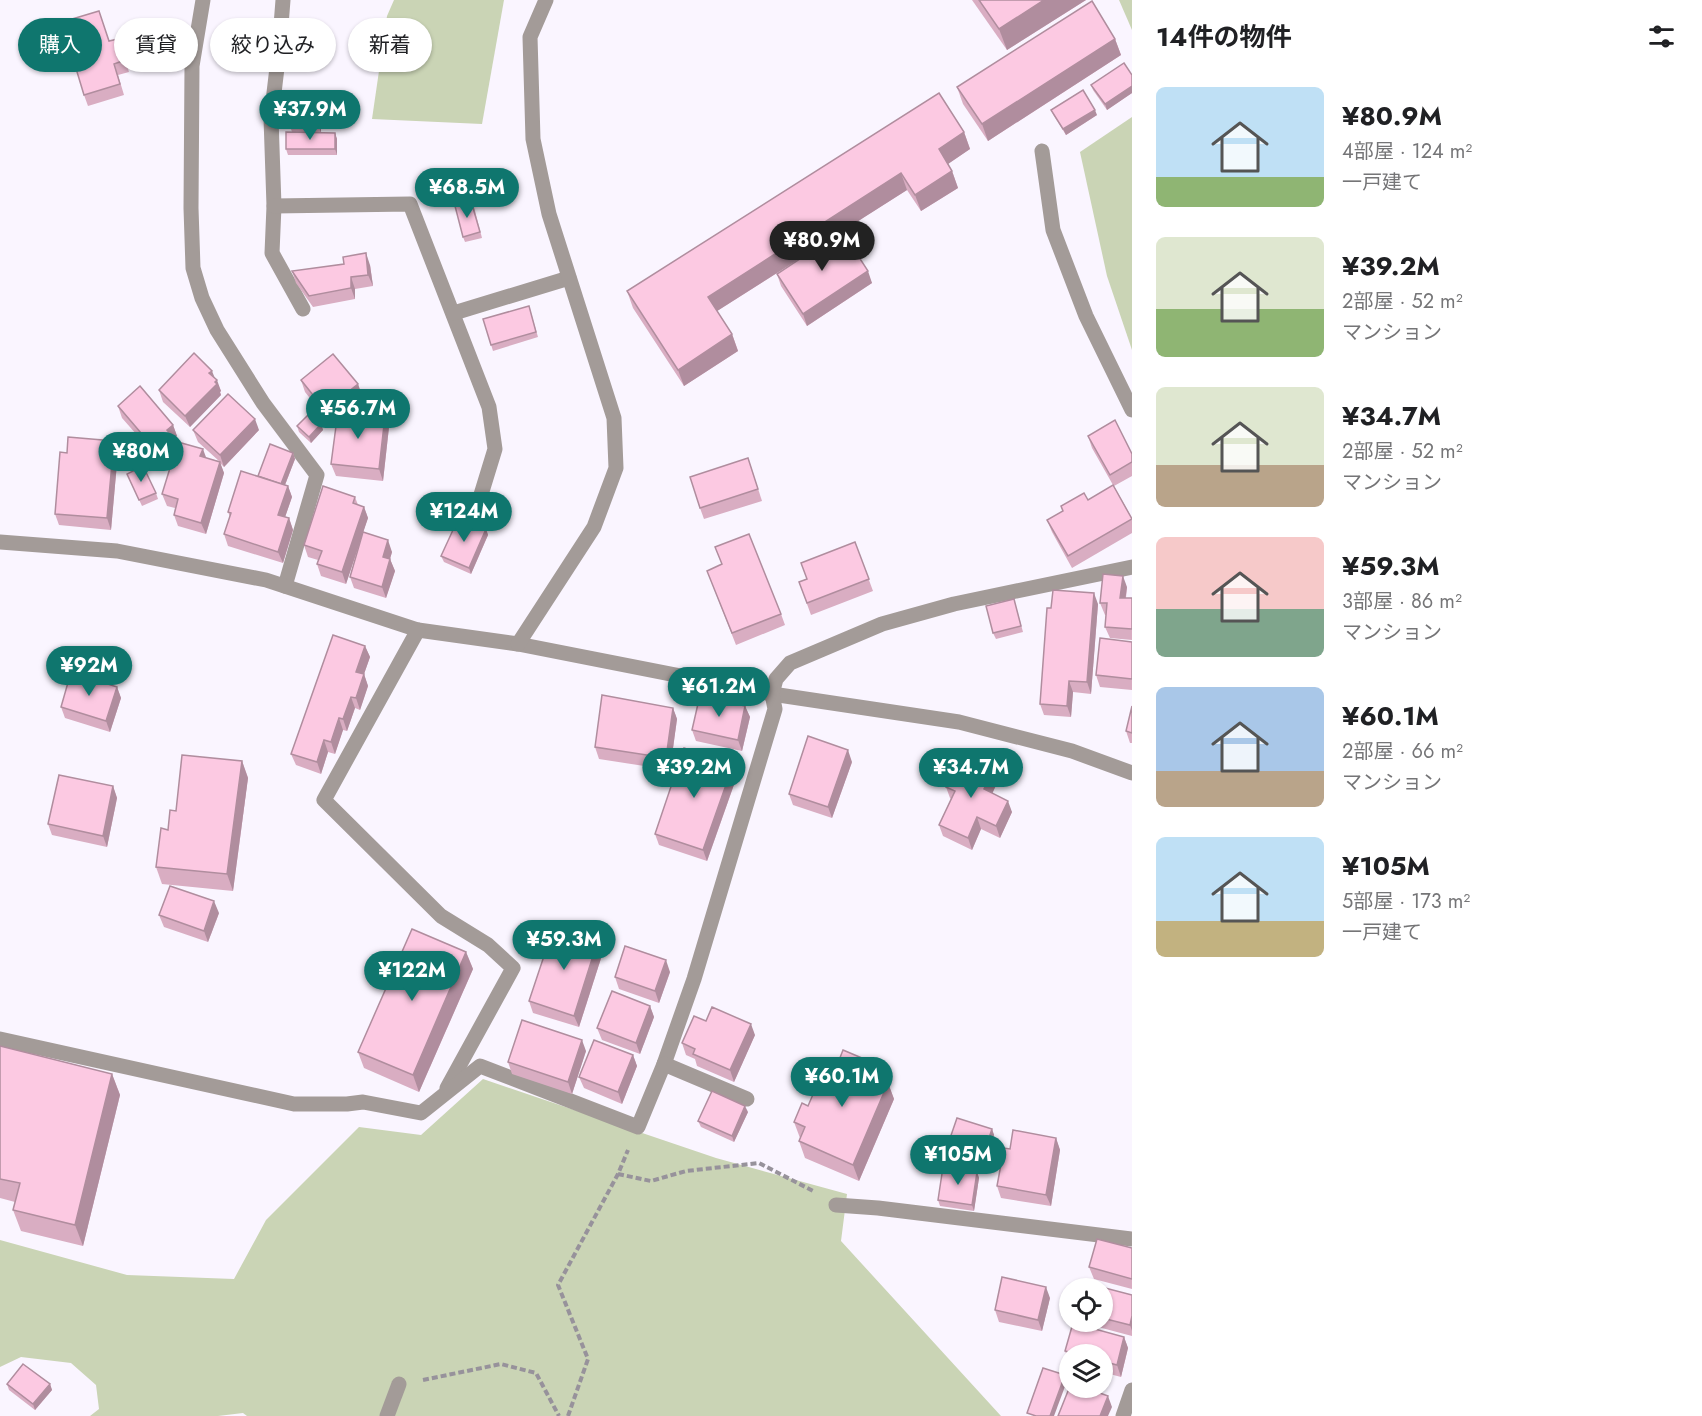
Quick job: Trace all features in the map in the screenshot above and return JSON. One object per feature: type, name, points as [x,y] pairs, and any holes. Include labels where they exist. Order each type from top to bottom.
[{"type":"street","points":[[203,0],[192,66],[193,268],[202,298],[217,330],[263,403],[317,476],[285,586]]},
{"type":"street","points":[[283,0],[271,118],[274,206],[272,253],[303,309]]},
{"type":"street","points":[[518,644],[594,527],[616,468],[614,417],[549,214],[533,140],[530,37],[546,0]]},
{"type":"street","points":[[1042,151],[1053,230],[1086,316],[1132,410]]},
{"type":"street","points":[[274,206],[410,204],[489,406],[495,449],[476,510]]},
{"type":"street","points":[[454,313],[569,278]]},
{"type":"street","points":[[0,542],[117,551],[266,580],[418,630],[518,644],[772,694],[959,722],[1072,751],[1132,773]]},
{"type":"street","points":[[0,1039],[294,1104],[363,1102],[421,1113],[480,1066],[638,1127],[664,1064],[693,979],[775,709],[772,694],[776,679],[790,663],[882,624],[954,604],[1132,567]]},
{"type":"street","points":[[418,630],[324,800],[441,916],[488,945],[513,968],[445,1093]]},
{"type":"street","points":[[664,1064],[747,1099]]},
{"type":"street","points":[[836,1205],[879,1208],[1132,1239]]},
{"type":"street","points":[[387,1416],[399,1384]]},
{"type":"street","points":[[1123,1416],[1132,1390]]},
{"type":"path","points":[[568,1416],[588,1359],[558,1286],[618,1174],[638,1127]]},
{"type":"path","points":[[618,1174],[651,1181],[686,1171],[759,1163],[803,1184],[836,1205]]},
{"type":"path","points":[[399,1384],[501,1364],[536,1373],[559,1416]]},
{"type":"green space","points":[[394,0],[504,0],[482,124],[372,119],[379,72],[432,72],[432,18],[387,18]]},
{"type":"green space","points":[[1119,0],[1132,0],[1132,30]]},
{"type":"green space","points":[[1132,117],[1132,350],[1107,276],[1080,152]]},
{"type":"green space","points":[[483,1079],[716,1158],[847,1194],[841,1241],[1001,1416],[247,1416],[243,1413],[218,1416],[90,1416],[99,1409],[96,1385],[71,1363],[21,1357],[0,1367],[0,1240],[127,1275],[234,1279],[266,1220],[359,1127],[421,1135]]},
{"type":"building","points":[[979,0],[1044,0],[999,29]]},
{"type":"building","points":[[1092,1],[1115,39],[982,124],[957,87]]},
{"type":"building","points":[[99,11],[101,18],[75,18]]},
{"type":"building","points":[[102,20],[109,41],[114,40],[114,72],[116,72],[120,84],[84,95],[77,72],[102,72]]},
{"type":"building","points":[[1124,63],[1132,75],[1132,86],[1105,104],[1091,85]]},
{"type":"building","points":[[1083,90],[1095,110],[1063,129],[1051,110]]},
{"type":"building","points":[[939,93],[964,132],[939,149],[952,171],[915,195],[901,173],[708,297],[732,334],[678,370],[627,291]]},
{"type":"building","points":[[290,105],[319,106],[319,127],[290,126]]},
{"type":"building","points":[[286,132],[335,133],[335,149],[286,149]]},
{"type":"building","points":[[471,201],[480,232],[463,237],[455,206]]},
{"type":"building","points":[[842,231],[868,271],[803,314],[777,274]]},
{"type":"building","points":[[366,253],[368,275],[351,277],[351,288],[309,296],[292,271],[344,264],[343,257]]},
{"type":"building","points":[[529,306],[536,332],[491,345],[483,319]]},
{"type":"building","points":[[194,353],[212,371],[209,373],[217,380],[215,382],[217,384],[185,416],[159,390]]},
{"type":"building","points":[[333,354],[358,384],[325,410],[301,380]]},
{"type":"building","points":[[140,386],[173,425],[167,430],[174,438],[150,458],[140,447],[147,440],[118,406]]},
{"type":"building","points":[[228,394],[255,419],[220,455],[193,430]]},
{"type":"building","points":[[338,411],[385,416],[379,469],[331,464]]},
{"type":"building","points":[[310,413],[321,424],[309,437],[297,426]]},
{"type":"building","points":[[1115,420],[1132,454],[1132,462],[1110,475],[1088,436]]},
{"type":"building","points":[[68,437],[114,441],[107,518],[55,514],[60,452],[67,453]]},
{"type":"building","points":[[178,442],[203,449],[200,456],[220,462],[201,523],[174,515],[178,499],[162,494]]},
{"type":"building","points":[[270,444],[293,453],[281,484],[258,476]]},
{"type":"building","points":[[748,458],[758,489],[700,508],[690,477]]},
{"type":"building","points":[[143,466],[156,493],[139,500],[127,474]]},
{"type":"building","points":[[241,471],[288,486],[278,515],[289,518],[278,552],[224,534],[231,513],[228,512]]},
{"type":"building","points":[[1113,485],[1132,519],[1068,556],[1047,520],[1063,511],[1061,506],[1084,493],[1088,500]]},
{"type":"building","points":[[323,486],[355,497],[353,503],[364,507],[342,572],[317,564],[322,551],[304,545]]},
{"type":"building","points":[[459,517],[486,529],[469,568],[441,556]]},
{"type":"building","points":[[363,532],[388,540],[383,557],[390,559],[382,587],[350,577]]},
{"type":"building","points":[[749,534],[781,614],[732,633],[707,571],[722,564],[715,547]]},
{"type":"building","points":[[855,542],[869,579],[807,603],[799,582],[807,579],[801,563]]},
{"type":"building","points":[[1103,574],[1123,576],[1120,598],[1132,598],[1132,629],[1105,627],[1107,603],[1100,603]]},
{"type":"building","points":[[1053,590],[1094,593],[1087,682],[1069,681],[1067,706],[1040,704],[1047,608],[1051,608]]},
{"type":"building","points":[[1014,599],[1021,626],[993,633],[986,606]]},
{"type":"building","points":[[333,635],[365,646],[356,672],[364,674],[356,698],[351,697],[343,719],[339,718],[331,742],[324,740],[317,762],[291,754]]},
{"type":"building","points":[[1100,638],[1132,642],[1132,679],[1096,675]]},
{"type":"building","points":[[71,672],[117,687],[106,721],[61,707]]},
{"type":"building","points":[[602,695],[673,708],[666,758],[595,747]]},
{"type":"building","points":[[700,695],[745,706],[738,740],[692,730]]},
{"type":"building","points":[[1132,706],[1132,733],[1126,731]]},
{"type":"building","points":[[808,736],[848,750],[828,807],[789,794]]},
{"type":"building","points":[[684,748],[733,765],[703,850],[655,834]]},
{"type":"building","points":[[182,755],[242,761],[227,874],[156,867],[161,828],[168,830],[170,810],[176,811]]},
{"type":"building","points":[[960,756],[993,771],[984,789],[1008,801],[996,826],[977,817],[968,838],[939,825],[955,791],[946,787]]},
{"type":"building","points":[[59,775],[113,786],[103,836],[48,824]]},
{"type":"building","points":[[170,886],[214,901],[204,931],[159,915]]},
{"type":"building","points":[[554,926],[598,940],[574,1016],[529,1001]]},
{"type":"building","points":[[412,929],[466,952],[413,1075],[358,1052]]},
{"type":"building","points":[[625,946],[666,960],[655,991],[615,977]]},
{"type":"building","points":[[612,991],[650,1006],[636,1043],[597,1028]]},
{"type":"building","points":[[712,1007],[751,1024],[730,1070],[693,1054],[695,1049],[682,1043],[694,1016],[706,1021]]},
{"type":"building","points":[[522,1020],[582,1040],[568,1082],[508,1062]]},
{"type":"building","points":[[594,1040],[633,1055],[618,1092],[579,1077]]},
{"type":"building","points":[[0,1046],[112,1074],[75,1225],[13,1210],[20,1183],[0,1179]]},
{"type":"building","points":[[843,1050],[876,1064],[871,1076],[888,1083],[853,1165],[799,1141],[805,1127],[794,1122],[802,1103],[808,1106],[824,1069],[834,1073]]},
{"type":"building","points":[[712,1091],[745,1106],[732,1136],[698,1121]]},
{"type":"building","points":[[957,1118],[992,1129],[982,1159],[947,1147]]},
{"type":"building","points":[[1013,1130],[1056,1138],[1046,1195],[997,1186],[1004,1148],[1010,1149]]},
{"type":"building","points":[[943,1167],[977,1172],[972,1205],[938,1200]]},
{"type":"building","points":[[1097,1239],[1132,1248],[1132,1279],[1089,1267]]},
{"type":"building","points":[[1002,1277],[1046,1287],[1038,1320],[995,1310]]},
{"type":"building","points":[[1113,1290],[1132,1295],[1130,1325],[1113,1321]]},
{"type":"building","points":[[1070,1332],[1106,1332],[1124,1337],[1117,1365],[1113,1364],[1113,1344],[1067,1344]]},
{"type":"building","points":[[23,1364],[50,1384],[33,1404],[7,1384]]},
{"type":"building","points":[[1043,1368],[1059,1373],[1059,1391],[1050,1416],[1036,1416],[1027,1413]]},
{"type":"building","points":[[1065,1398],[1107,1398],[1100,1416],[1058,1416]]}]
